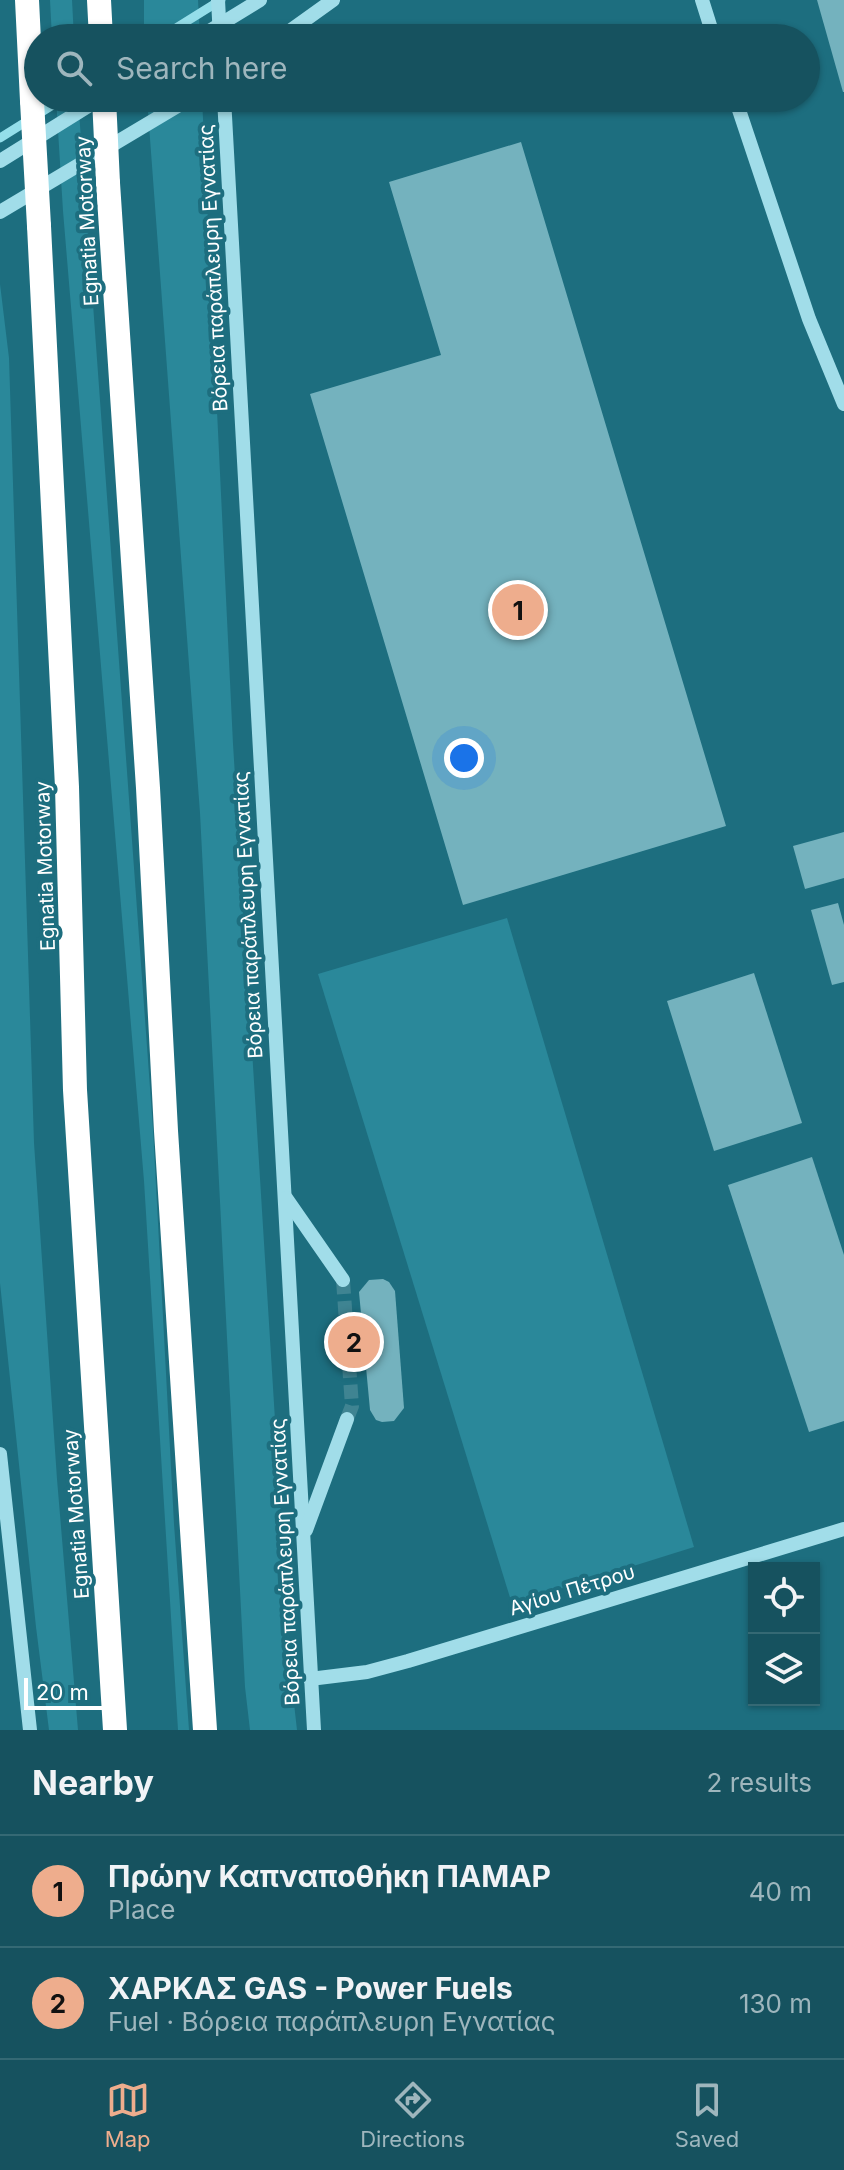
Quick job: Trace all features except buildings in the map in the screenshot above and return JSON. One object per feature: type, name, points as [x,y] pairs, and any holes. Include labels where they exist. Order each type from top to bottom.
[{"type":"highway","name":"Egnatia Motorway","points":[[27,0],[28,24]]},
{"type":"highway","points":[[99,0],[100,24]]},
{"type":"highway","name":"Egnatia Motorway","points":[[33,112],[67,787],[75,1090],[115,1730]]},
{"type":"highway","name":"Egnatia Motorway","points":[[104,112],[205,1730]]},
{"type":"street","points":[[218,0],[220,24]]},
{"type":"street","points":[[229,24],[260,0]]},
{"type":"street","points":[[300,24],[333,0]]},
{"type":"street","points":[[702,0],[710,24]]},
{"type":"street","points":[[0,161],[80,112]]},
{"type":"street","points":[[0,212],[168,112]]},
{"type":"street","name":"Βόρεια παράπλευρη Εγνατίας","points":[[225,112],[314,1730]]},
{"type":"street","points":[[740,112],[809,319],[844,404]]},
{"type":"street","points":[[286,1198],[343,1280]]},
{"type":"street","points":[[303,1538],[347,1419]]},
{"type":"street","points":[[0,1454],[30,1730]]},
{"type":"street","name":"Αγίου Πέτρου","points":[[310,1679],[396,1664],[844,1529]]},
{"type":"shaded area","points":[[50,0],[72,0],[73,24],[51,24]]},
{"type":"shaded area","points":[[144,0],[198,0],[199,24],[144,24]]},
{"type":"shaded area","points":[[57,112],[79,112],[153,1129],[174,1524],[189,1730],[178,1730],[144,1181]]},
{"type":"shaded area","points":[[148,112],[203,112],[233,744],[291,1677],[297,1730],[250,1730],[245,1687],[200,813]]},
{"type":"shaded area","points":[[0,284],[9,358],[34,1143],[78,1730],[49,1730],[0,1283]]},
{"type":"shaded area","points":[[507,918],[694,1547],[512,1604],[318,974]]},
{"type":"waterway","points":[[182,24],[221,0]]},
{"type":"waterway","points":[[0,138],[42,112]]},
{"type":"tunnel","points":[[343,1280],[352,1406],[347,1419]]},
{"type":"place","name":"Πρώην Καπναποθήκη ΠΑΜΑΡ","points":[[518,610]]},
{"type":"place","name":"ΧΑΡΚΑΣ GAS - Power Fuels","points":[[354,1342]]}]
